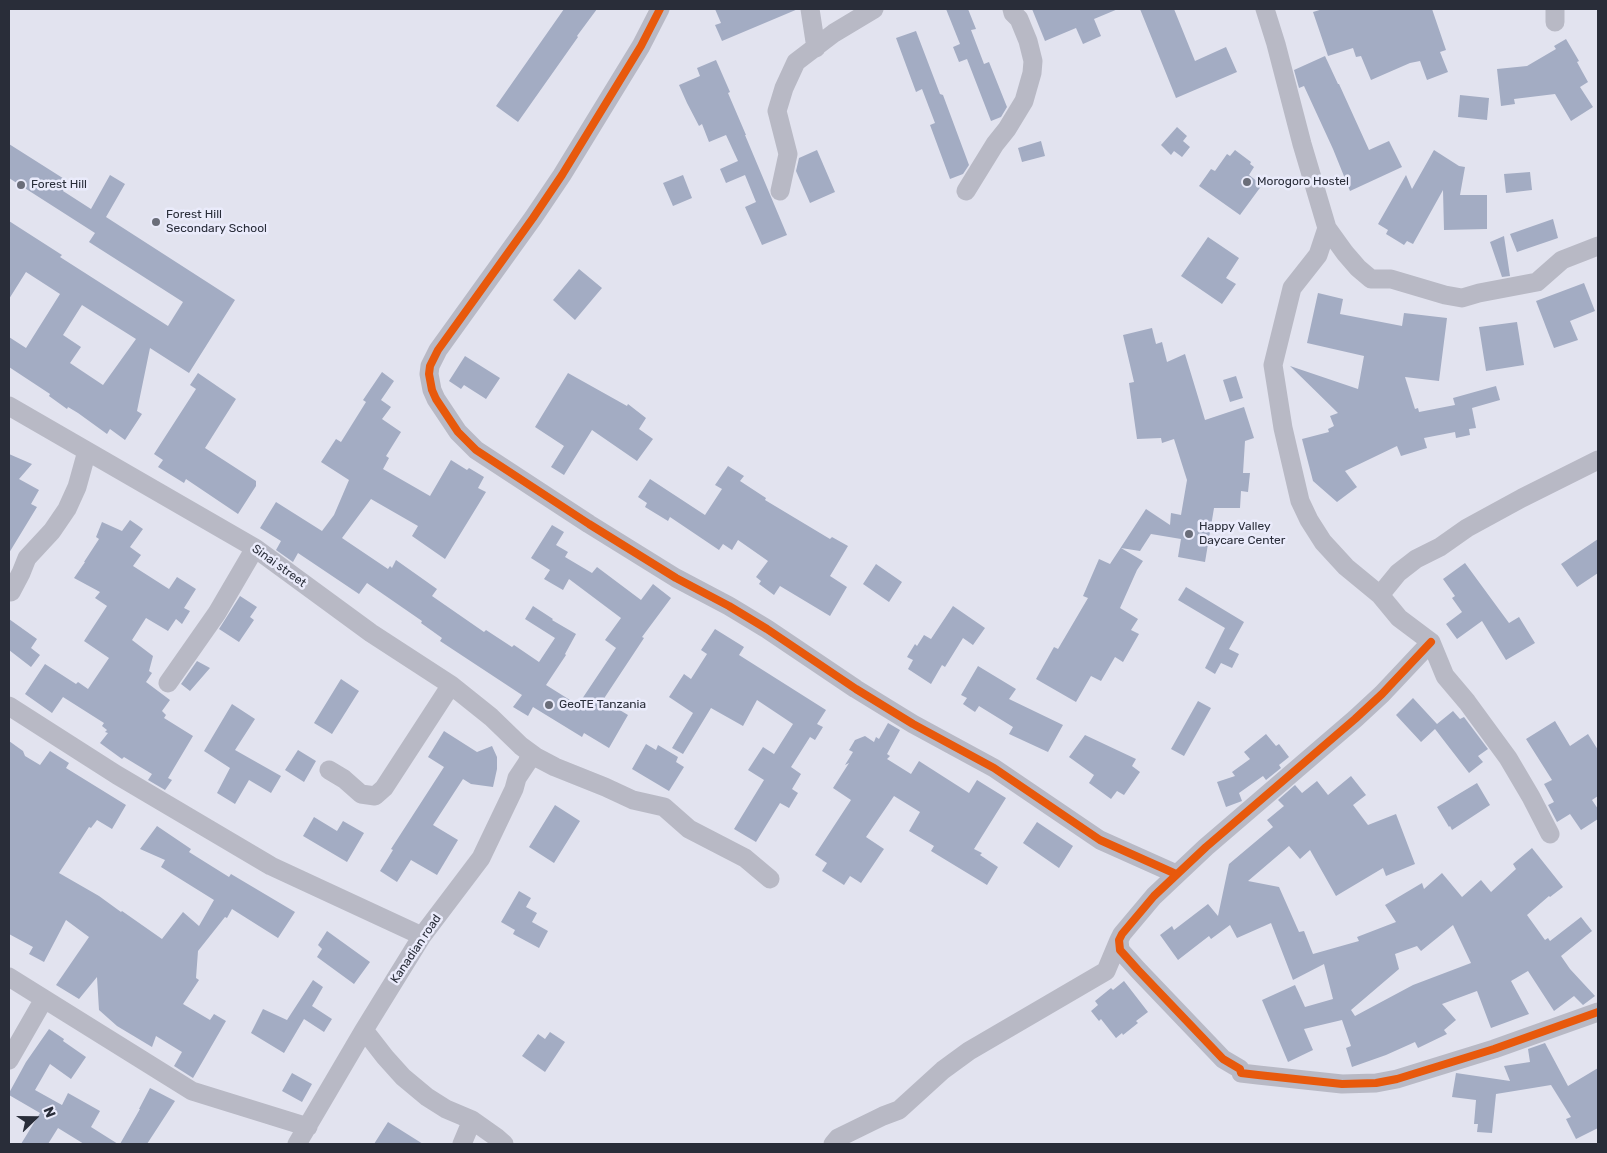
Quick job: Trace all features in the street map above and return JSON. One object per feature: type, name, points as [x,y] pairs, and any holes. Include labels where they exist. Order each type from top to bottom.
[{"type":"street","points":[[660,9],[641,46],[562,175],[438,350],[430,366],[429,374],[436,399],[458,432],[476,450],[589,524],[676,578],[767,628],[856,689],[905,719],[994,768],[1100,840],[1176,874]]},
{"type":"street","points":[[810,9],[816,48]]},
{"type":"street","points":[[780,191],[788,154],[777,112],[784,88],[796,62],[834,33],[874,9]]},
{"type":"street","points":[[966,192],[1024,101],[1032,73],[1034,61],[1028,41],[1019,19],[1012,9]]},
{"type":"street","points":[[1265,9],[1327,228],[1345,253],[1370,279],[1391,279],[1462,298],[1537,282],[1562,260],[1598,246]]},
{"type":"street","points":[[1327,228],[1318,255],[1292,288],[1273,365],[1283,428],[1300,500],[1309,520],[1323,542],[1346,566],[1380,595],[1399,618],[1432,642],[1446,676],[1508,758],[1550,834]]},
{"type":"street","name":"Sinai street","points":[[9,406],[255,548],[371,633],[451,685],[531,753],[555,767],[633,800],[664,807],[689,830],[745,858],[770,878]]},
{"type":"street","points":[[11,592],[26,558],[52,530],[67,509],[77,487],[86,451]]},
{"type":"street","points":[[1380,595],[1398,572],[1416,559],[1440,547],[1467,528],[1522,498],[1598,460]]},
{"type":"street","points":[[168,683],[217,614],[255,548]]},
{"type":"street","points":[[833,1144],[838,1138],[899,1110],[943,1070],[969,1051],[1106,971],[1119,940],[1128,925],[1154,896],[1176,874],[1355,719],[1432,642]]},
{"type":"street","points":[[329,770],[361,794],[375,796],[384,788],[451,685]]},
{"type":"street","points":[[9,706],[118,775],[271,866],[422,936]]},
{"type":"street","name":"Kanadian road","points":[[298,1144],[364,1030],[422,936],[481,858],[514,789],[517,778],[531,753]]},
{"type":"street","points":[[1119,940],[1122,953],[1200,1037],[1223,1060],[1240,1069],[1241,1073],[1342,1084],[1376,1083],[1494,1049],[1598,1012]]},
{"type":"street","points":[[9,978],[192,1091],[308,1127]]},
{"type":"street","points":[[9,1060],[44,999]]},
{"type":"street","points":[[364,1030],[403,1077],[421,1092],[446,1109],[472,1120],[504,1144]]},
{"type":"street","points":[[462,1144],[472,1120]]},
{"type":"building","points":[[564,9],[597,9],[518,122],[496,106]]},
{"type":"building","points":[[715,9],[798,9],[722,41],[715,25],[721,23]]},
{"type":"building","points":[[946,9],[968,9],[976,29],[971,30],[984,64],[989,62],[1007,107],[1001,117],[991,121],[967,59],[959,62],[953,47],[960,44]]},
{"type":"building","points":[[1032,9],[1118,9],[1094,19],[1101,36],[1083,44],[1076,28],[1045,41]]},
{"type":"building","points":[[1140,9],[1174,9],[1195,61],[1226,47],[1237,72],[1176,98]]},
{"type":"building","points":[[1323,9],[1432,9],[1446,50],[1440,52],[1448,72],[1427,80],[1420,61],[1410,63],[1371,80],[1361,56],[1356,57],[1353,48],[1328,56],[1313,12]]},
{"type":"building","points":[[916,31],[940,94],[943,95],[969,165],[963,174],[950,179],[930,125],[935,123],[922,89],[916,92],[896,38]]},
{"type":"building","points":[[1566,39],[1579,61],[1577,62],[1588,82],[1580,87],[1593,107],[1571,121],[1555,94],[1514,99],[1515,104],[1501,106],[1497,69],[1527,66],[1556,49],[1554,46]]},
{"type":"building","points":[[1325,56],[1369,150],[1389,141],[1402,167],[1350,191],[1304,86],[1299,88],[1294,70]]},
{"type":"building","points":[[716,60],[787,235],[762,245],[745,207],[756,202],[745,175],[726,183],[720,169],[738,161],[726,135],[709,142],[702,124],[699,126],[679,85],[700,76],[697,68]]},
{"type":"building","points":[[1460,95],[1489,98],[1487,120],[1458,117]]},
{"type":"building","points":[[1177,127],[1187,136],[1183,141],[1190,147],[1182,157],[1174,151],[1171,155],[1161,145]]},
{"type":"building","points":[[1041,141],[1045,156],[1022,162],[1018,148]]},
{"type":"building","points":[[9,144],[69,182],[63,191],[91,209],[110,175],[125,184],[106,217],[235,300],[189,373],[150,348],[137,411],[142,414],[125,440],[110,429],[107,434],[78,413],[68,407],[67,409],[49,396],[50,394],[9,367],[9,337],[26,348],[60,294],[26,272],[9,299],[9,221],[62,255],[60,257],[168,326],[183,302],[89,242],[95,233],[9,178]],"holes":[[[82,305],[136,339],[103,385],[70,363],[81,347],[63,335]]]},
{"type":"building","points":[[817,150],[835,192],[810,203],[796,171],[799,158]]},
{"type":"building","points":[[1235,150],[1251,162],[1250,164],[1254,167],[1249,175],[1262,185],[1240,215],[1199,186],[1211,169],[1215,171],[1227,154],[1230,156]]},
{"type":"building","points":[[1434,150],[1459,166],[1465,167],[1460,195],[1487,195],[1487,229],[1444,230],[1443,190],[1413,244],[1407,241],[1404,245],[1386,234],[1388,230],[1378,224],[1406,175],[1412,189]]},
{"type":"building","points":[[1530,172],[1532,190],[1506,193],[1504,174]]},
{"type":"building","points":[[683,175],[692,198],[673,206],[663,183]]},
{"type":"building","points":[[1553,219],[1558,238],[1517,252],[1510,234]]},
{"type":"building","points":[[1504,236],[1510,276],[1502,277],[1490,242]]},
{"type":"building","points":[[1208,237],[1239,258],[1226,278],[1236,284],[1222,304],[1181,276]]},
{"type":"building","points":[[579,269],[602,288],[575,320],[553,300]]},
{"type":"building","points":[[1584,283],[1595,311],[1570,321],[1578,340],[1554,348],[1536,301]]},
{"type":"building","points":[[1318,293],[1343,299],[1340,314],[1402,326],[1404,313],[1447,318],[1439,381],[1405,377],[1415,409],[1418,408],[1419,412],[1455,405],[1453,398],[1496,386],[1500,400],[1472,408],[1476,428],[1469,429],[1470,435],[1456,438],[1455,432],[1424,438],[1427,448],[1401,456],[1397,446],[1345,471],[1357,487],[1337,502],[1313,481],[1302,439],[1329,432],[1328,429],[1334,426],[1330,416],[1338,413],[1290,366],[1358,389],[1364,356],[1307,343]]},
{"type":"building","points":[[1517,322],[1524,365],[1486,371],[1479,327]]},
{"type":"building","points":[[1152,328],[1156,344],[1162,342],[1167,362],[1185,354],[1205,420],[1244,407],[1254,438],[1245,441],[1243,473],[1250,473],[1248,492],[1241,491],[1240,508],[1214,508],[1205,562],[1178,557],[1181,539],[1151,534],[1140,551],[1121,548],[1143,561],[1120,608],[1138,619],[1131,630],[1139,634],[1123,662],[1115,657],[1101,681],[1091,676],[1076,702],[1036,679],[1054,647],[1058,649],[1088,598],[1083,596],[1099,559],[1110,564],[1146,509],[1170,525],[1171,513],[1181,515],[1187,480],[1174,439],[1162,443],[1161,438],[1137,439],[1129,383],[1134,382],[1123,335]]},
{"type":"building","points":[[465,356],[500,378],[486,399],[464,385],[461,389],[449,381]]},
{"type":"building","points":[[382,372],[394,381],[381,400],[391,407],[382,419],[401,432],[386,456],[389,458],[383,469],[430,496],[451,460],[467,470],[469,468],[484,477],[478,488],[486,492],[445,559],[412,536],[418,526],[371,499],[342,538],[388,569],[390,566],[392,568],[396,560],[437,589],[432,596],[484,632],[486,630],[512,647],[514,645],[539,662],[555,638],[525,619],[533,606],[576,634],[566,655],[546,685],[578,705],[616,648],[605,640],[621,618],[569,579],[563,590],[544,579],[550,570],[531,558],[552,525],[564,532],[556,545],[568,552],[565,557],[592,573],[597,567],[641,600],[653,584],[671,598],[642,637],[644,638],[603,700],[628,715],[609,748],[584,733],[582,737],[533,707],[528,716],[513,707],[522,695],[440,641],[442,638],[421,623],[422,621],[367,583],[359,594],[298,553],[293,562],[276,550],[281,541],[260,528],[276,502],[322,531],[334,515],[349,480],[321,462],[336,439],[341,442],[366,402],[363,400]]},
{"type":"building","points":[[198,373],[236,399],[205,448],[256,481],[256,486],[238,514],[186,479],[184,483],[158,467],[163,460],[154,454],[196,389],[190,385]]},
{"type":"building","points":[[568,373],[627,406],[628,404],[646,418],[639,429],[653,439],[637,461],[592,430],[564,475],[551,467],[564,446],[535,427]]},
{"type":"building","points":[[1236,376],[1243,398],[1230,402],[1223,380]]},
{"type":"building","points":[[9,454],[32,464],[19,479],[39,490],[31,504],[37,507],[9,553]]},
{"type":"building","points":[[728,466],[744,476],[740,481],[766,498],[765,500],[830,539],[832,537],[848,546],[830,576],[847,587],[830,616],[780,586],[774,595],[759,584],[761,581],[756,577],[768,561],[738,540],[732,550],[723,544],[719,550],[670,517],[668,521],[645,507],[647,503],[638,497],[650,479],[705,515],[722,489],[715,485]]},
{"type":"building","points":[[130,520],[143,529],[130,547],[141,555],[133,566],[169,589],[177,577],[196,589],[184,608],[190,611],[182,624],[176,619],[168,631],[146,618],[132,640],[153,656],[149,671],[152,673],[146,682],[170,700],[162,711],[166,715],[164,718],[193,736],[168,778],[172,780],[165,790],[148,780],[152,774],[124,757],[122,759],[100,743],[108,733],[105,732],[107,730],[102,726],[104,723],[63,697],[52,713],[25,694],[45,664],[76,684],[78,682],[88,689],[109,658],[84,641],[107,606],[95,598],[100,592],[74,578],[99,539],[96,537],[102,522],[122,531]]},
{"type":"building","points":[[1598,539],[1598,573],[1577,587],[1561,564]]},
{"type":"building","points":[[1465,563],[1509,623],[1519,617],[1535,643],[1506,660],[1482,621],[1457,639],[1446,624],[1462,612],[1452,598],[1455,596],[1443,579]]},
{"type":"building","points":[[876,564],[902,582],[889,602],[863,584]]},
{"type":"building","points":[[1186,587],[1244,622],[1229,649],[1239,654],[1232,668],[1221,663],[1215,674],[1205,668],[1225,628],[1178,600]]},
{"type":"building","points":[[240,596],[257,607],[250,617],[254,620],[239,642],[219,629]]},
{"type":"building","points":[[953,606],[985,628],[973,645],[963,638],[945,667],[942,665],[931,684],[908,669],[913,660],[907,657],[915,644],[917,646],[924,635],[931,639]]},
{"type":"building","points":[[9,619],[37,639],[31,648],[40,655],[31,667],[9,650]]},
{"type":"building","points":[[715,629],[744,647],[739,655],[826,710],[817,724],[823,727],[815,740],[810,737],[791,767],[801,774],[792,789],[798,793],[789,808],[780,803],[756,842],[734,829],[764,780],[748,770],[763,747],[774,754],[793,724],[757,700],[743,726],[711,708],[683,754],[672,748],[693,713],[669,697],[684,674],[691,679],[707,654],[701,650]]},
{"type":"building","points":[[197,661],[210,668],[190,691],[181,684]]},
{"type":"building","points":[[978,666],[1016,689],[1009,699],[1063,725],[1048,752],[1009,734],[1013,727],[979,706],[975,712],[963,704],[967,698],[961,695]]},
{"type":"building","points":[[341,679],[359,691],[332,734],[314,723]]},
{"type":"building","points":[[1413,698],[1437,724],[1453,711],[1460,719],[1464,717],[1488,749],[1478,756],[1483,762],[1469,773],[1435,729],[1421,742],[1396,715]]},
{"type":"building","points":[[1198,701],[1211,708],[1184,756],[1171,749]]},
{"type":"building","points":[[232,704],[255,719],[235,750],[281,776],[271,793],[249,780],[235,804],[217,793],[230,768],[204,751]]},
{"type":"building","points":[[1555,721],[1570,746],[1588,734],[1598,750],[1598,796],[1592,800],[1598,809],[1598,819],[1581,830],[1570,814],[1557,822],[1548,805],[1554,802],[1544,784],[1552,780],[1526,739]]},
{"type":"building","points":[[888,723],[900,730],[887,754],[890,756],[887,759],[911,774],[919,761],[969,793],[977,780],[1006,798],[974,849],[982,853],[980,855],[998,867],[987,885],[931,851],[934,846],[909,831],[920,812],[894,796],[866,837],[884,849],[861,883],[850,876],[844,885],[822,871],[827,863],[815,855],[851,800],[833,788],[849,763],[845,765],[853,752],[849,750],[855,740],[865,736],[874,742],[876,737],[879,739]]},
{"type":"building","points":[[444,731],[477,752],[492,746],[497,757],[497,769],[493,787],[471,784],[463,779],[433,825],[458,840],[437,875],[411,860],[397,882],[380,871],[393,850],[391,849],[444,767],[428,757]]},
{"type":"building","points":[[1266,734],[1276,746],[1279,744],[1289,757],[1279,765],[1281,768],[1266,780],[1263,776],[1239,793],[1242,801],[1226,807],[1217,782],[1235,776],[1232,772],[1250,759],[1244,752]]},
{"type":"building","points":[[1085,735],[1136,759],[1132,766],[1140,772],[1124,795],[1117,791],[1111,799],[1089,783],[1094,775],[1069,757]]},
{"type":"building","points":[[9,741],[23,751],[25,756],[40,765],[50,751],[69,763],[66,768],[126,805],[112,829],[97,820],[91,828],[89,827],[59,873],[99,896],[162,939],[183,912],[199,926],[214,900],[161,867],[165,860],[140,849],[157,826],[191,849],[189,852],[229,877],[231,874],[295,912],[278,938],[232,909],[227,918],[225,917],[198,951],[196,978],[199,980],[183,1004],[210,1020],[214,1014],[226,1021],[193,1078],[174,1066],[182,1052],[156,1036],[152,1047],[117,1026],[99,1010],[97,977],[79,999],[56,985],[89,937],[66,920],[44,962],[29,954],[33,947],[9,934]]},
{"type":"building","points":[[646,744],[656,750],[658,745],[678,757],[676,762],[684,767],[669,791],[632,769]]},
{"type":"building","points":[[298,750],[316,761],[304,782],[285,770]]},
{"type":"building","points":[[1351,776],[1366,795],[1353,805],[1368,825],[1396,814],[1415,864],[1386,876],[1383,868],[1336,896],[1310,850],[1300,859],[1289,846],[1248,881],[1279,887],[1299,932],[1304,931],[1313,954],[1359,941],[1357,937],[1396,922],[1385,905],[1422,883],[1424,889],[1442,873],[1462,897],[1481,880],[1491,892],[1516,869],[1513,864],[1532,848],[1563,887],[1527,915],[1545,940],[1548,938],[1550,941],[1581,917],[1592,931],[1561,956],[1570,969],[1595,996],[1583,1005],[1574,996],[1554,1011],[1528,971],[1511,981],[1529,1014],[1491,1028],[1477,991],[1442,1004],[1456,1020],[1444,1030],[1447,1034],[1418,1048],[1415,1042],[1352,1067],[1346,1048],[1351,1046],[1342,1020],[1304,1029],[1313,1050],[1288,1062],[1262,1000],[1295,985],[1305,1007],[1333,999],[1324,964],[1293,980],[1271,923],[1237,938],[1230,925],[1211,939],[1209,936],[1178,960],[1160,935],[1172,926],[1174,930],[1208,904],[1218,916],[1229,864],[1273,827],[1267,820],[1284,806],[1278,800],[1295,785],[1302,793],[1317,781],[1328,795]],"holes":[[[1453,925],[1471,963],[1413,985],[1355,1016],[1351,1010],[1399,969],[1395,954],[1417,946],[1421,951]]]},
{"type":"building","points":[[1477,783],[1490,805],[1452,830],[1437,807]]},
{"type":"building","points":[[555,805],[580,821],[554,863],[529,847]]},
{"type":"building","points":[[314,817],[337,831],[343,821],[364,833],[347,862],[303,836]]},
{"type":"building","points":[[1037,822],[1073,846],[1059,868],[1023,843]]},
{"type":"building","points":[[519,891],[531,898],[526,907],[537,913],[532,922],[548,931],[539,948],[513,934],[515,930],[501,922]]},
{"type":"building","points":[[327,931],[370,962],[354,984],[317,957],[322,949],[318,945]]},
{"type":"building","points":[[313,980],[323,987],[312,1006],[332,1019],[324,1032],[304,1019],[284,1053],[251,1033],[263,1009],[287,1020]]},
{"type":"building","points":[[1124,981],[1148,1012],[1136,1021],[1138,1023],[1116,1038],[1101,1019],[1099,1021],[1091,1011],[1098,1005],[1095,1001],[1111,988],[1113,990]]},
{"type":"building","points":[[49,1029],[86,1057],[71,1079],[50,1064],[35,1090],[62,1105],[68,1093],[100,1111],[91,1127],[118,1144],[84,1144],[58,1128],[48,1144],[21,1144],[40,1113],[9,1095],[9,1093],[26,1062]]},
{"type":"building","points":[[550,1032],[565,1042],[545,1072],[522,1056],[538,1034],[545,1039]]},
{"type":"building","points":[[1545,1043],[1568,1086],[1598,1068],[1598,1128],[1576,1139],[1566,1119],[1571,1117],[1551,1085],[1496,1094],[1492,1133],[1477,1132],[1478,1124],[1474,1124],[1476,1100],[1452,1097],[1456,1073],[1510,1081],[1504,1066],[1530,1062],[1528,1049]]},
{"type":"building","points":[[292,1073],[312,1084],[302,1102],[282,1091]]},
{"type":"building","points":[[150,1088],[175,1101],[147,1144],[120,1144],[140,1109]]},
{"type":"building","points":[[388,1122],[423,1144],[374,1144]]},
{"type":"cycle path","points":[[660,9],[641,46],[562,175],[438,350],[430,366],[429,374],[436,399],[458,432],[476,450],[589,524],[676,578],[767,629],[856,689],[913,724],[994,768],[1100,840],[1176,874]]},
{"type":"cycle path","points":[[1431,642],[1382,694],[1355,719],[1206,847],[1154,896],[1122,934],[1119,940],[1120,950],[1223,1059],[1240,1069],[1241,1073],[1342,1084],[1376,1083],[1397,1079],[1494,1049],[1598,1012]]},
{"type":"place","name":"Morogoro Hostel","points":[[1247,182]]},
{"type":"place","name":"Forest Hill","points":[[21,185]]},
{"type":"place","name":"Forest Hill Secondary School","points":[[156,222]]},
{"type":"place","name":"Happy Valley Daycare Center","points":[[1189,534]]},
{"type":"place","name":"GeoTE Tanzania","points":[[549,705]]}]
